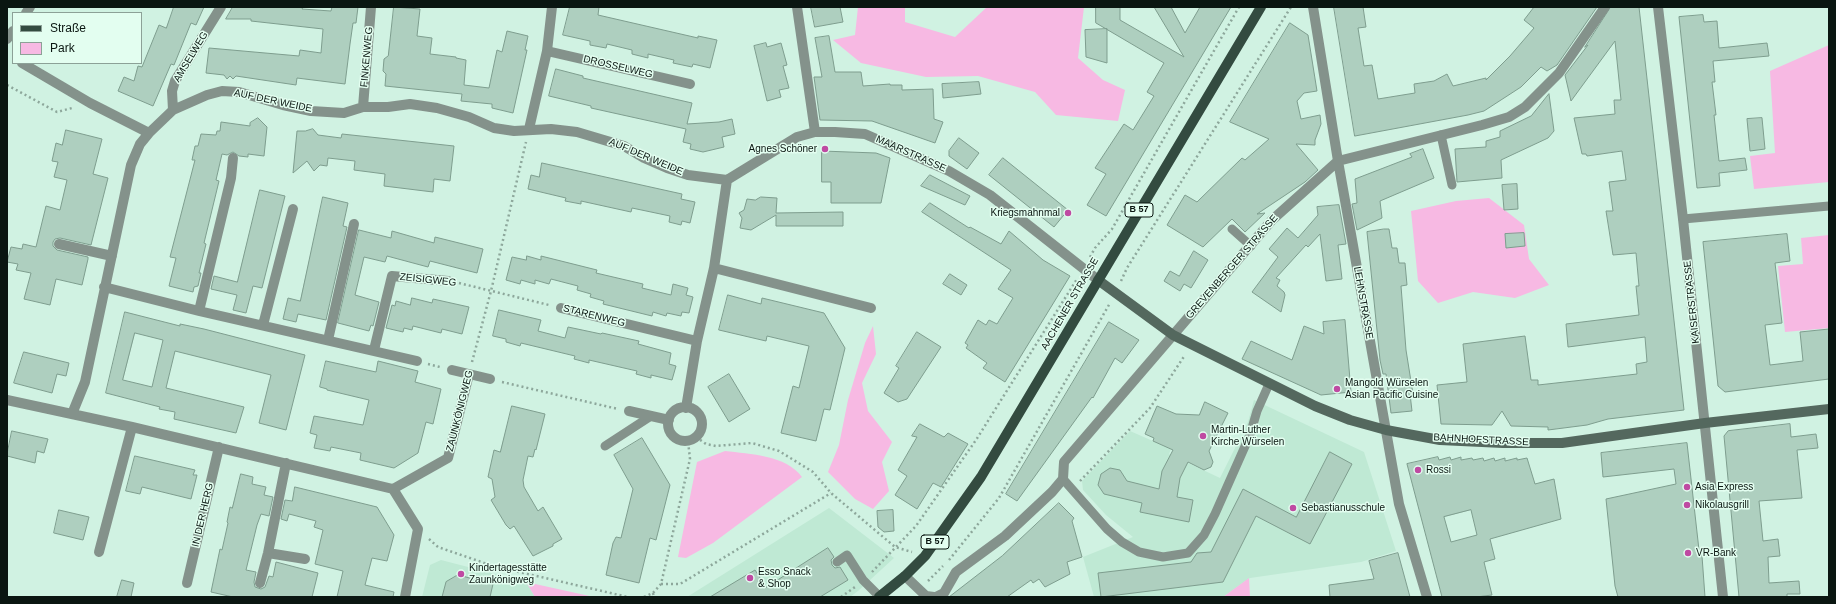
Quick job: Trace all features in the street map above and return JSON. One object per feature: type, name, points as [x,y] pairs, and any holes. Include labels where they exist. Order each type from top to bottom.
[{"type":"main road","name":"AACHENER STRASSE","points":[[880,597],[905,576],[925,556],[981,477],[1261,7]]},
{"type":"street","name":"AMSELWEG","points":[[173,110],[172,91],[175,81],[221,7]]},
{"type":"street","name":"FINKENWEG","points":[[363,107],[372,7]]},
{"type":"street","points":[[529,130],[547,51],[552,7]]},
{"type":"street","points":[[686,408],[697,342],[714,268],[727,180],[797,137],[815,132],[797,7]]},
{"type":"street","name":"LEHNSTRASSE","points":[[1313,7],[1338,161],[1399,504],[1426,597]]},
{"type":"street","name":"GREVENBERGER STRASSE","points":[[1064,479],[1064,462],[1272,220],[1338,161],[1509,117],[1526,107],[1559,72],[1605,7]]},
{"type":"street","name":"KAISERSTRASSE","points":[[1658,7],[1683,219],[1723,597]]},
{"type":"street","name":"DROSSELWEG","points":[[547,51],[690,84]]},
{"type":"street","points":[[22,64],[90,103],[149,133]]},
{"type":"street","name":"AUF DER WEIDE","points":[[72,414],[85,382],[131,165],[140,144],[149,133],[173,110],[207,95],[222,91],[239,92],[311,111],[344,113],[363,107],[416,105],[437,108],[456,113],[494,128],[514,131],[551,129],[576,132],[598,137],[624,146],[644,158],[688,175],[727,180]]},
{"type":"street","name":"MAARSTRASSE","points":[[815,132],[865,134],[949,171],[990,196],[1098,280]]},
{"type":"street","points":[[199,311],[231,178],[233,158]]},
{"type":"street","points":[[263,325],[293,209]]},
{"type":"street","points":[[328,340],[354,224]]},
{"type":"street","points":[[59,244],[112,256]]},
{"type":"street","points":[[714,268],[871,308]]},
{"type":"street","name":"ZEISIGWEG","points":[[374,350],[392,276],[448,281]]},
{"type":"street","name":"BAHNHOFSTRASSE","points":[[1098,280],[1173,335],[1268,384],[1350,420],[1386,430],[1440,440],[1503,443],[1562,443],[1705,423],[1829,409]]},
{"type":"street","points":[[104,288],[417,361]]},
{"type":"street","name":"STARENWEG","points":[[561,308],[697,342]]},
{"type":"street","points":[[452,370],[490,379]]},
{"type":"street","name":"ZAUNKÖNIGWEG","points":[[393,489],[448,458],[469,374]]},
{"type":"street","points":[[7,400],[132,426],[393,489],[418,529],[405,597]]},
{"type":"street","points":[[686,408],[696,412],[700,416],[702,427],[692,439],[677,439],[673,436],[668,426],[669,420],[675,411],[686,408]]},
{"type":"street","points":[[630,411],[669,420]]},
{"type":"street","points":[[99,552],[132,426]]},
{"type":"street","name":"IN DER HERG","points":[[187,583],[219,447]]},
{"type":"street","points":[[260,583],[268,553],[286,463]]},
{"type":"street","points":[[905,576],[926,596],[935,597],[944,593],[956,572],[1005,536],[1064,479]]},
{"type":"street","points":[[268,553],[305,559]]},
{"type":"lane","points":[[1441,135],[1452,185]]},
{"type":"lane","points":[[1683,219],[1829,206]]},
{"type":"lane","points":[[1232,229],[1250,246]]},
{"type":"lane","points":[[1064,479],[1107,529],[1122,542],[1139,552],[1163,557],[1188,553],[1204,535],[1215,514],[1250,435],[1257,411],[1268,384]]},
{"type":"lane","points":[[605,446],[651,416]]},
{"type":"lane","points":[[837,562],[847,555],[863,580],[880,597]]},
{"type":"path","points":[[841,597],[877,568],[916,526],[976,440],[1095,248],[1112,229],[1238,7]]},
{"type":"path","points":[[919,590],[948,562],[998,498],[1116,294],[1127,268],[1291,7]]},
{"type":"path","points":[[7,85],[57,112],[90,103]]},
{"type":"path","name":"ZAUNKÖNIGWEG","points":[[469,374],[492,291],[529,130]]},
{"type":"path","name":"ZEISIGWEG","points":[[448,281],[492,291]]},
{"type":"path","name":"STARENWEG","points":[[492,291],[561,308]]},
{"type":"path","points":[[1073,489],[1150,408],[1167,384],[1191,344]]},
{"type":"path","points":[[417,361],[452,370]]},
{"type":"path","points":[[490,379],[630,411]]},
{"type":"path","points":[[644,597],[653,593],[661,584],[690,459],[692,439],[716,446],[752,443],[779,451],[813,472],[831,493],[895,547],[925,556]]},
{"type":"path","points":[[661,584],[680,584],[831,493]]},
{"type":"path","points":[[418,529],[438,547],[492,566],[628,597]]},
{"type":"path","points":[[653,593],[654,597]]},
{"type":"shaded area","name":"Sebastianusschule","points":[[1254,400],[1364,452],[1396,551],[1361,562],[1250,578],[1223,597],[1094,597],[1083,557],[1133,537],[1106,515],[1083,490],[1082,481],[1130,431],[1171,449],[1169,454],[1220,478],[1248,422]]},
{"type":"shaded area","points":[[829,508],[894,558],[850,597],[687,597]]},
{"type":"shaded area","name":"Kindertagesstätte Zaunkönigweg","points":[[441,560],[526,582],[535,597],[422,597],[430,565]]},
{"type":"green space","points":[[858,7],[905,7],[905,22],[955,37],[987,7],[1084,7],[1078,58],[1103,80],[1125,90],[1118,121],[1056,115],[1035,92],[978,76],[926,77],[861,63],[833,40],[855,35]]},
{"type":"green space","points":[[1829,45],[1829,182],[1754,189],[1750,156],[1775,153],[1770,71]]},
{"type":"green space","points":[[1489,198],[1524,225],[1529,259],[1549,285],[1515,298],[1473,292],[1438,303],[1418,281],[1411,211],[1456,201]]},
{"type":"green space","points":[[1829,235],[1829,328],[1785,332],[1778,266],[1803,264],[1801,238]]},
{"type":"green space","points":[[873,326],[876,354],[862,383],[868,411],[892,442],[882,462],[889,491],[873,509],[855,499],[828,472],[839,445],[848,400],[865,343]]},
{"type":"green space","points":[[725,451],[756,455],[777,460],[787,464],[802,477],[713,543],[686,558],[678,557],[697,462]]},
{"type":"green space","points":[[1249,578],[1250,597],[1223,597]]},
{"type":"green space","points":[[526,582],[594,597],[535,597]]},
{"type":"building","points":[[174,7],[204,7],[196,25],[191,23],[174,65],[171,64],[153,106],[118,91],[124,77],[134,81],[138,66],[142,67],[159,25],[166,28]]},
{"type":"building","points":[[233,7],[303,7],[302,9],[331,11],[332,7],[358,7],[356,23],[353,23],[345,84],[297,78],[296,85],[236,76],[233,79],[230,76],[227,79],[224,75],[206,73],[209,48],[299,56],[300,50],[321,53],[323,29],[251,21],[251,19],[226,19]]},
{"type":"building","points":[[394,7],[420,9],[417,36],[432,38],[430,54],[456,57],[466,60],[464,85],[489,88],[497,50],[502,52],[507,31],[528,36],[525,50],[527,50],[513,113],[492,108],[492,104],[461,101],[462,94],[385,86],[386,74],[383,71],[384,59],[388,56]]},
{"type":"building","points":[[570,7],[599,7],[598,15],[698,38],[698,36],[717,40],[710,68],[693,64],[692,67],[673,63],[674,60],[648,54],[648,58],[632,54],[632,50],[607,44],[606,48],[590,45],[590,41],[563,35]]},
{"type":"building","points":[[811,7],[840,7],[843,22],[815,27]]},
{"type":"building","points":[[1096,7],[1120,7],[1120,20],[1184,57],[1154,7],[1171,7],[1185,33],[1200,7],[1231,7],[1106,216],[1087,205],[1106,174],[1095,168],[1124,124],[1133,130],[1154,96],[1147,92],[1164,63],[1096,23]]},
{"type":"building","points":[[1334,7],[1363,7],[1366,27],[1358,28],[1364,66],[1372,65],[1378,99],[1415,93],[1414,84],[1434,81],[1447,74],[1453,86],[1486,78],[1486,80],[1510,56],[1534,28],[1524,20],[1534,7],[1597,7],[1557,65],[1547,71],[1541,67],[1521,87],[1484,111],[1355,136]]},
{"type":"building","points":[[1611,7],[1639,7],[1684,410],[1608,419],[1587,425],[1548,430],[1548,427],[1511,426],[1502,411],[1492,425],[1441,424],[1437,385],[1467,382],[1463,344],[1525,336],[1531,380],[1538,380],[1538,385],[1637,374],[1636,364],[1647,362],[1645,337],[1568,347],[1566,324],[1639,315],[1636,286],[1639,286],[1636,253],[1613,255],[1606,211],[1613,211],[1609,182],[1626,180],[1622,151],[1587,156],[1586,154],[1582,154],[1574,118],[1615,114],[1614,100],[1621,100],[1615,41],[1571,101],[1565,75],[1588,45],[1585,47]]},
{"type":"building","points":[[1703,15],[1704,22],[1717,21],[1719,48],[1767,43],[1769,56],[1713,61],[1715,82],[1712,82],[1719,161],[1745,158],[1747,170],[1719,173],[1720,186],[1697,188],[1679,17]]},
{"type":"building","points":[[1290,23],[1308,35],[1317,91],[1304,93],[1297,101],[1301,119],[1320,115],[1321,124],[1315,140],[1315,145],[1296,144],[1318,170],[1305,182],[1257,214],[1265,213],[1245,232],[1232,219],[1203,247],[1167,225],[1185,195],[1197,202],[1242,158],[1245,160],[1269,139],[1230,122]]},
{"type":"building","points":[[1107,29],[1107,63],[1086,57],[1085,30]]},
{"type":"building","points":[[829,36],[835,72],[861,72],[863,86],[890,84],[902,85],[902,90],[933,89],[934,119],[943,122],[935,143],[872,121],[820,120],[814,77],[822,77],[815,38]]},
{"type":"building","points":[[766,43],[767,47],[781,43],[787,65],[783,66],[789,88],[779,90],[781,97],[767,101],[754,46]]},
{"type":"building","points":[[556,69],[583,76],[583,78],[692,103],[687,124],[719,122],[732,119],[735,134],[722,137],[724,147],[703,152],[690,149],[691,144],[683,142],[686,129],[591,108],[591,106],[549,96]]},
{"type":"building","points":[[979,82],[981,94],[943,98],[942,84]]},
{"type":"building","points":[[1549,94],[1554,131],[1548,138],[1501,160],[1502,178],[1457,182],[1455,149],[1486,147],[1486,141],[1500,137],[1500,131],[1531,116]]},
{"type":"building","points":[[258,118],[267,127],[264,156],[248,154],[248,157],[239,156],[233,152],[227,155],[222,154],[216,180],[219,181],[204,243],[206,244],[199,273],[201,273],[198,286],[194,287],[193,292],[169,286],[176,258],[170,257],[195,160],[192,160],[195,146],[198,146],[201,134],[216,135],[217,131],[220,131],[221,122],[250,126],[250,123]]},
{"type":"building","points":[[1762,118],[1765,149],[1750,151],[1747,119]]},
{"type":"building","points":[[313,129],[318,135],[341,138],[342,134],[454,146],[450,181],[434,179],[433,192],[384,186],[385,174],[354,170],[355,161],[328,158],[327,166],[320,165],[314,171],[307,161],[293,173],[297,131]]},
{"type":"building","points":[[66,130],[102,139],[93,174],[108,178],[91,245],[60,238],[55,239],[53,242],[53,246],[57,250],[88,257],[88,259],[82,285],[56,279],[50,305],[24,299],[31,273],[16,270],[18,264],[7,262],[11,247],[22,249],[23,244],[36,247],[46,206],[60,210],[67,180],[54,177],[58,162],[52,161],[56,143],[62,145]]},
{"type":"building","points":[[959,138],[979,153],[967,169],[949,156],[949,151]]},
{"type":"building","points":[[1423,149],[1434,178],[1380,201],[1382,218],[1357,230],[1352,204],[1357,203],[1355,179],[1412,157],[1410,154]]},
{"type":"building","points":[[822,151],[876,153],[890,158],[881,203],[831,203],[831,182],[822,182]]},
{"type":"building","points":[[1003,158],[1068,210],[1054,227],[989,175]]},
{"type":"building","points":[[542,163],[682,194],[681,199],[695,202],[690,223],[682,221],[681,225],[669,222],[670,216],[632,208],[631,212],[581,201],[581,204],[565,201],[566,198],[528,189],[531,175],[539,177]]},
{"type":"building","points":[[930,175],[970,196],[965,205],[921,186]]},
{"type":"building","points":[[1517,184],[1518,209],[1504,210],[1502,185]]},
{"type":"building","points":[[260,190],[285,196],[262,288],[253,286],[246,313],[233,310],[237,295],[211,289],[214,276],[237,282]]},
{"type":"building","points":[[323,197],[348,203],[343,226],[347,227],[326,320],[298,314],[296,322],[283,319],[288,298],[300,301]]},
{"type":"building","points":[[761,197],[777,198],[776,213],[843,212],[843,226],[776,226],[776,215],[751,230],[740,228],[742,218],[739,213],[744,210],[747,199],[755,200]]},
{"type":"building","points":[[930,203],[969,228],[970,227],[1001,244],[1009,231],[1043,260],[1070,276],[1005,382],[983,368],[987,363],[966,348],[968,345],[965,343],[978,320],[986,325],[989,320],[997,324],[1013,298],[998,289],[1011,270],[922,212]]},
{"type":"building","points":[[1339,205],[1346,244],[1338,245],[1342,279],[1326,281],[1320,234],[1308,247],[1306,245],[1276,278],[1280,280],[1277,286],[1284,292],[1285,295],[1281,312],[1252,292],[1278,257],[1269,249],[1287,228],[1298,238],[1318,215],[1317,207]]},
{"type":"building","points":[[1389,229],[1392,248],[1397,248],[1399,263],[1405,263],[1407,285],[1401,286],[1406,350],[1413,394],[1410,394],[1412,411],[1391,413],[1386,374],[1383,374],[1380,360],[1367,232]]},
{"type":"building","points":[[359,230],[391,238],[392,231],[434,243],[435,237],[483,249],[477,273],[430,261],[428,267],[387,256],[385,262],[364,257],[355,295],[379,302],[373,326],[371,325],[369,331],[338,323]]},
{"type":"building","points":[[1524,233],[1525,246],[1506,248],[1505,234]]},
{"type":"building","points":[[1787,234],[1790,261],[1775,263],[1782,323],[1765,325],[1770,365],[1803,361],[1800,332],[1829,329],[1829,379],[1725,392],[1718,386],[1703,242]]},
{"type":"building","points":[[1194,251],[1208,260],[1191,288],[1184,284],[1180,291],[1164,281],[1170,271],[1179,276]]},
{"type":"building","points":[[527,256],[541,260],[541,256],[597,270],[596,273],[643,284],[642,288],[671,295],[673,284],[688,288],[686,295],[693,297],[689,313],[682,312],[681,316],[667,313],[666,316],[653,312],[652,316],[603,304],[604,301],[590,297],[591,294],[577,290],[578,286],[551,279],[549,284],[535,280],[535,284],[521,280],[520,284],[506,280],[512,257],[526,260]]},
{"type":"building","points":[[950,274],[967,285],[961,295],[943,284]]},
{"type":"building","points":[[728,295],[761,304],[762,298],[824,313],[845,348],[830,410],[824,409],[816,441],[781,433],[793,386],[799,388],[809,346],[767,336],[766,341],[719,330]]},
{"type":"building","points":[[412,298],[432,303],[433,299],[469,307],[462,334],[442,329],[441,333],[413,326],[412,330],[404,328],[403,332],[386,328],[392,305],[395,306],[396,301],[410,305]]},
{"type":"building","points":[[499,310],[541,320],[538,331],[565,338],[568,327],[639,341],[638,344],[671,353],[669,364],[676,366],[672,380],[651,375],[651,378],[636,374],[637,371],[589,360],[589,363],[574,359],[575,356],[521,343],[520,346],[506,342],[506,339],[493,336]]},
{"type":"building","points":[[125,312],[180,326],[180,324],[204,329],[305,355],[286,430],[259,423],[271,375],[175,351],[166,388],[244,407],[236,433],[174,419],[175,412],[159,409],[160,407],[106,393]],"holes":[[[135,333],[163,340],[152,387],[123,380]]]},
{"type":"building","points":[[1345,320],[1351,392],[1321,395],[1242,359],[1251,341],[1292,360],[1304,326],[1324,334],[1323,322]]},
{"type":"building","points":[[1109,322],[1139,340],[1122,363],[1115,358],[1093,398],[1092,397],[1017,501],[1006,494]]},
{"type":"building","points":[[917,332],[941,347],[907,399],[898,402],[884,393],[899,368],[896,366]]},
{"type":"building","points":[[24,352],[69,363],[66,376],[57,374],[52,393],[14,383]]},
{"type":"building","points":[[326,361],[376,372],[378,361],[418,371],[415,382],[441,389],[433,424],[426,422],[418,453],[394,468],[360,460],[361,453],[331,447],[330,451],[314,448],[317,435],[310,433],[314,416],[363,425],[369,400],[320,387]]},
{"type":"building","points":[[729,374],[750,409],[729,422],[708,387]]},
{"type":"building","points":[[1205,402],[1228,413],[1209,451],[1213,462],[1211,467],[1204,470],[1188,462],[1180,478],[1177,497],[1193,500],[1189,522],[1140,512],[1142,503],[1104,494],[1098,485],[1101,474],[1110,468],[1120,470],[1127,481],[1159,489],[1162,471],[1173,450],[1153,441],[1154,438],[1145,434],[1157,406],[1176,414],[1199,415]]},
{"type":"building","points":[[512,406],[545,414],[536,450],[535,449],[533,457],[528,456],[523,480],[524,487],[538,511],[543,507],[562,539],[553,544],[553,546],[533,556],[514,526],[510,529],[506,525],[491,500],[495,497],[492,479],[488,477],[494,450],[500,452]]},
{"type":"building","points":[[920,424],[944,437],[948,433],[968,444],[941,487],[933,483],[917,509],[895,495],[907,476],[898,470],[917,437],[912,436]]},
{"type":"building","points":[[1790,424],[1791,437],[1816,434],[1818,448],[1797,450],[1802,498],[1759,501],[1763,541],[1778,539],[1780,556],[1768,557],[1769,583],[1799,581],[1800,594],[1787,594],[1787,597],[1739,597],[1724,436],[1728,431]]},
{"type":"building","points":[[12,431],[48,439],[44,453],[37,451],[35,463],[7,456]]},
{"type":"building","points":[[642,438],[670,485],[656,540],[650,538],[639,583],[606,575],[613,543],[616,537],[621,538],[633,489],[614,455]]},
{"type":"building","points":[[1687,443],[1699,550],[1702,556],[1705,597],[1618,597],[1615,586],[1606,499],[1676,484],[1674,469],[1603,477],[1601,453]]},
{"type":"building","points":[[1330,452],[1352,464],[1310,544],[1256,516],[1223,582],[1101,597],[1098,573],[1191,562],[1197,553],[1211,552],[1243,489],[1296,517]]},
{"type":"building","points":[[135,456],[195,470],[193,475],[197,475],[191,499],[142,487],[140,494],[126,491]]},
{"type":"building","points":[[1438,457],[1439,460],[1450,457],[1451,460],[1461,457],[1461,460],[1483,458],[1484,461],[1494,458],[1495,461],[1505,458],[1505,461],[1517,458],[1517,460],[1527,458],[1535,484],[1554,479],[1561,519],[1490,539],[1495,559],[1484,562],[1492,595],[1476,597],[1442,597],[1407,464]],"holes":[[[1471,510],[1477,535],[1451,542],[1444,517]]]},
{"type":"building","points":[[241,474],[253,477],[252,484],[266,487],[264,495],[273,497],[269,516],[261,514],[246,570],[256,572],[254,582],[255,587],[261,589],[265,587],[269,576],[273,577],[276,562],[318,573],[312,597],[233,597],[211,592],[220,549],[222,550],[230,507],[232,508]]},
{"type":"building","points":[[295,487],[377,507],[394,535],[387,561],[372,558],[365,585],[394,592],[393,597],[337,597],[343,571],[315,564],[323,530],[314,527],[316,521],[289,514],[287,521],[281,519],[285,500],[292,501]]},
{"type":"building","points":[[1059,503],[1074,518],[1072,521],[1082,557],[1067,562],[1070,574],[1045,587],[1039,579],[1033,583],[1031,580],[1007,597],[949,597],[1002,556]]},
{"type":"building","points":[[59,510],[89,517],[83,540],[54,533]]},
{"type":"building","points":[[893,510],[894,531],[884,532],[878,527],[877,511]]},
{"type":"building","points":[[828,548],[834,557],[831,560],[832,565],[835,568],[840,567],[848,580],[820,597],[710,597],[755,570],[766,587]]},
{"type":"building","points":[[1398,553],[1410,597],[1330,597],[1329,585],[1374,579],[1369,561]]},
{"type":"building","points":[[458,575],[493,584],[490,597],[442,597],[446,582]]},
{"type":"building","points":[[122,580],[134,583],[131,597],[117,597]]},
{"type":"place","name":"Agnes Schöner","points":[[825,149]]},
{"type":"place","name":"Kriegsmahnmal","points":[[1068,213]]},
{"type":"place","name":"Mangold Würselen Asian Pacific Cuisine","points":[[1337,389]]},
{"type":"place","name":"Martin-Luther Kirche Würselen","points":[[1203,436]]},
{"type":"place","name":"Rossi","points":[[1418,470]]},
{"type":"place","name":"Asia Express","points":[[1687,487]]},
{"type":"place","name":"Nikolausgrill","points":[[1687,505]]},
{"type":"place","name":"Sebastianusschule","points":[[1293,508]]},
{"type":"place","name":"VR-Bank","points":[[1688,553]]},
{"type":"place","name":"Kindertagesstätte Zaunkönigweg","points":[[461,574]]},
{"type":"place","name":"Esso Snack & Shop","points":[[750,578]]}]
